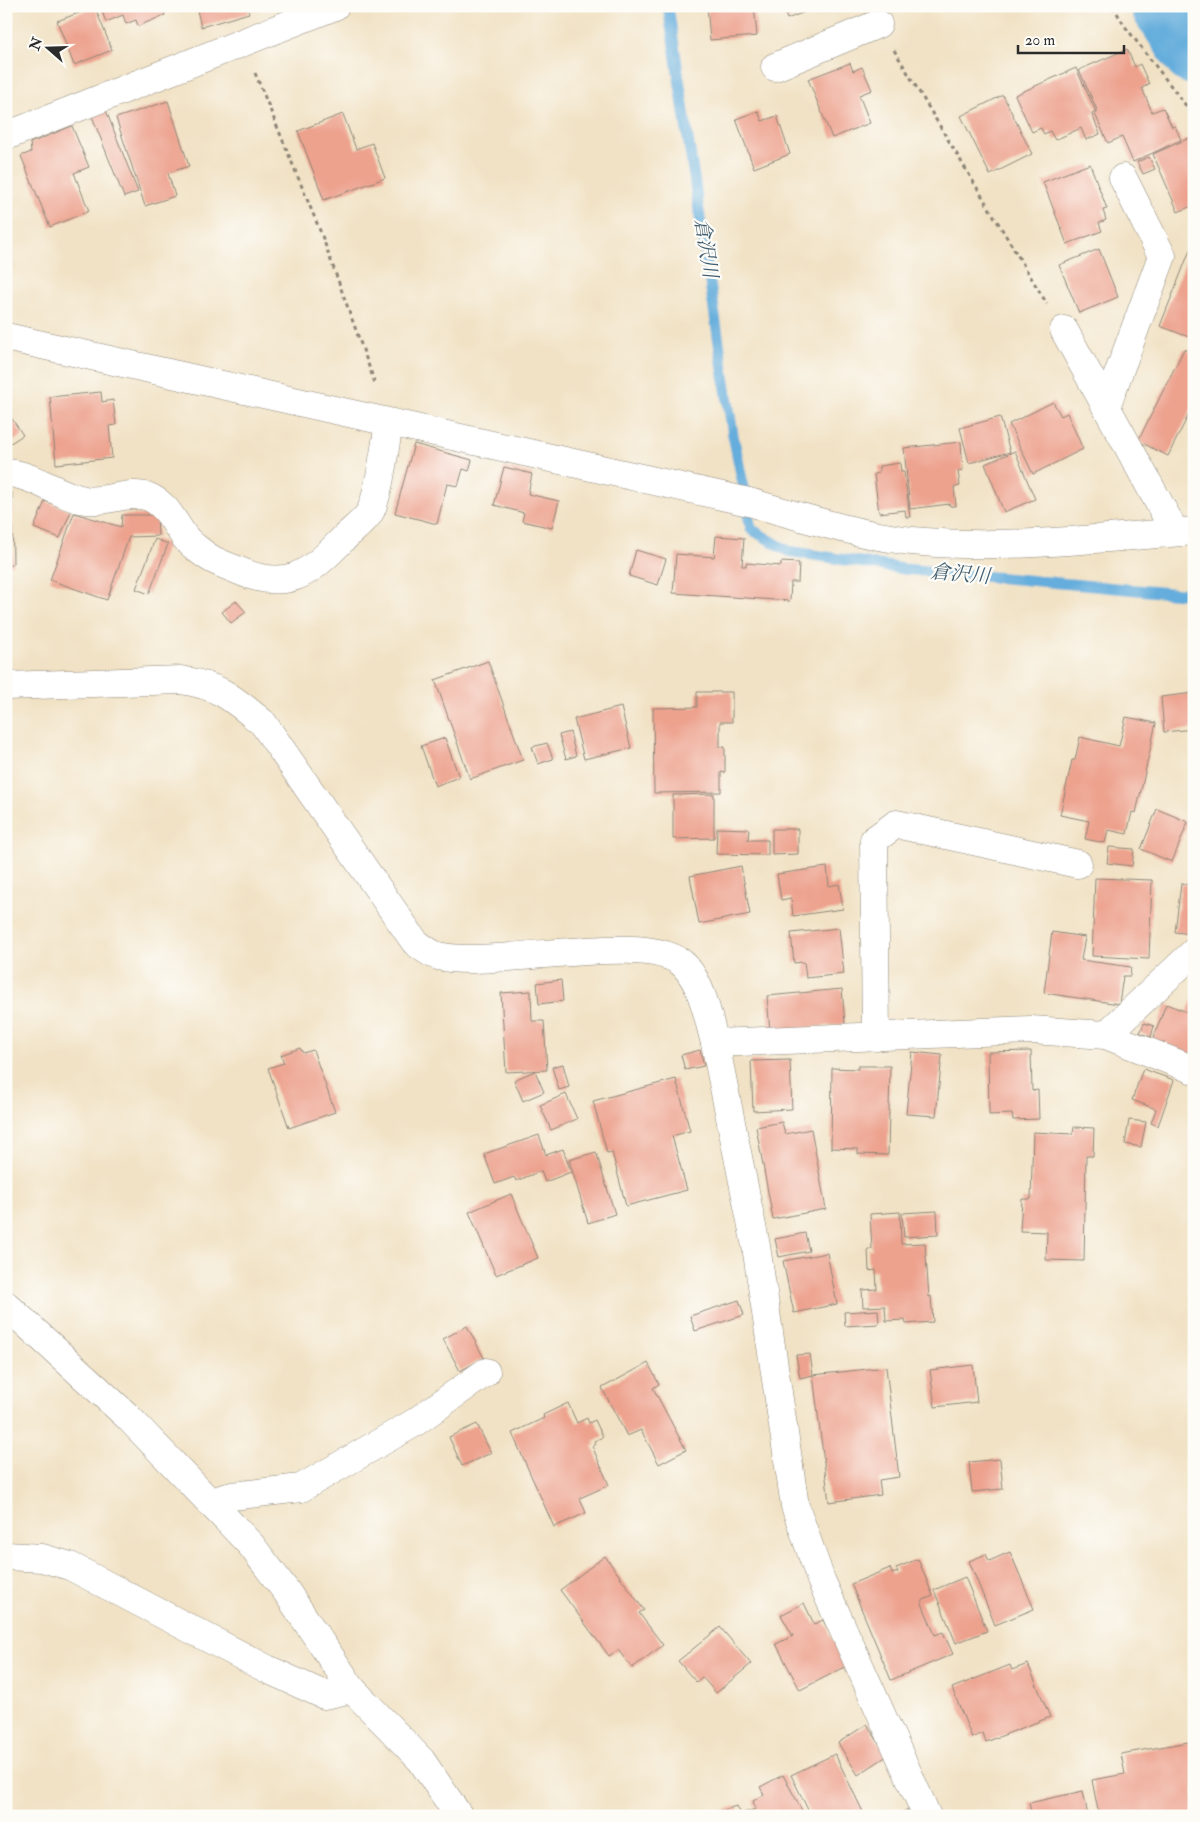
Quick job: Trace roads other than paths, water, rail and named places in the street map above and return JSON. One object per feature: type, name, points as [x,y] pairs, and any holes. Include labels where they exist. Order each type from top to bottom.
[{"type":"street","points":[[6,136],[244,44],[335,6]]},
{"type":"street","points":[[775,66],[878,24]]},
{"type":"street","points":[[1106,407],[1162,256],[1123,178]]},
{"type":"street","points":[[6,337],[389,424],[749,502],[832,525],[911,540],[998,544],[1184,531],[1106,407],[1064,330]]},
{"type":"street","points":[[6,473],[29,479],[84,500],[102,501],[136,495],[149,497],[164,506],[184,536],[210,558],[253,577],[270,581],[287,580],[303,573],[328,555],[369,513],[389,424]]},
{"type":"street","points":[[6,686],[181,680],[207,684],[229,695],[263,723],[415,942],[437,956],[468,959],[576,951],[645,951],[668,955],[684,964],[694,978],[706,1011],[756,1246],[795,1506],[821,1580],[927,1816]]},
{"type":"street","points":[[876,1037],[874,840],[896,824],[1078,864]]},
{"type":"street","points":[[1106,1035],[1194,952]]},
{"type":"street","points":[[714,1043],[1031,1030],[1106,1035],[1194,1070]]},
{"type":"street","points":[[6,1305],[127,1416],[251,1545],[286,1591],[352,1689],[421,1760],[459,1816]]},
{"type":"street","points":[[210,1502],[232,1496],[301,1488],[414,1423],[486,1372]]},
{"type":"street","points":[[6,1556],[42,1558],[70,1566],[267,1669],[324,1695],[352,1689]]},
{"type":"waterway","name":"倉沢川","points":[[668,6],[733,435],[744,489]]},
{"type":"waterway","name":"倉沢川","points":[[1163,6],[1194,53]]},
{"type":"waterway","name":"倉沢川","points":[[747,510],[751,529],[788,551],[904,569],[1181,594],[1194,590]]}]
